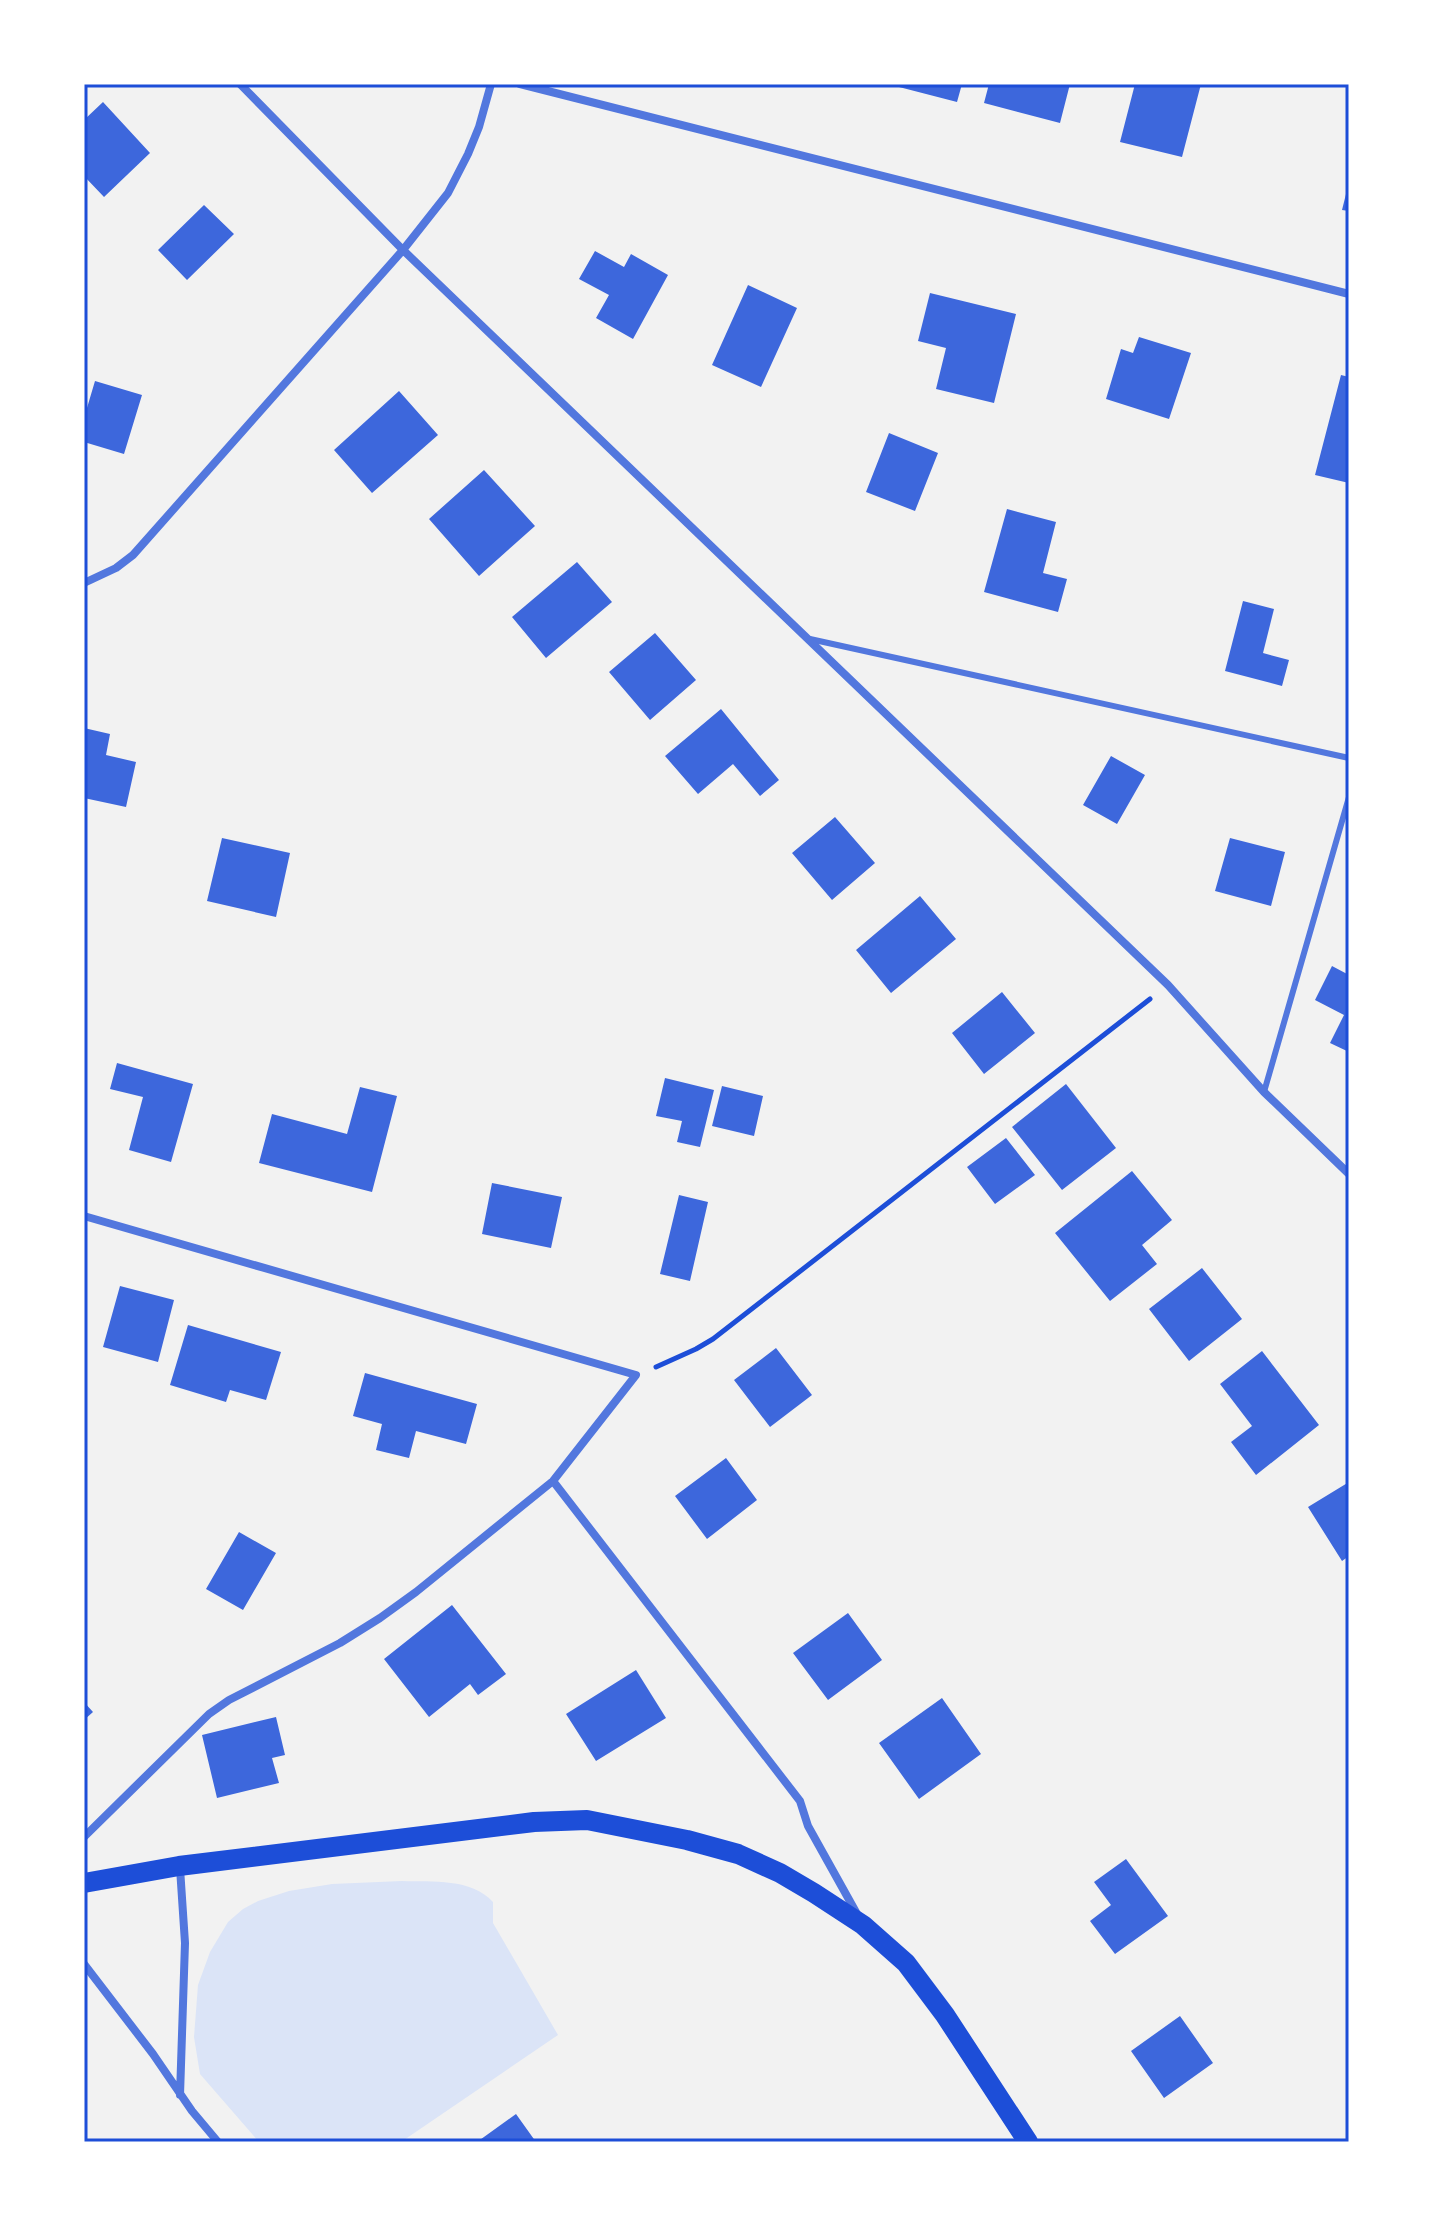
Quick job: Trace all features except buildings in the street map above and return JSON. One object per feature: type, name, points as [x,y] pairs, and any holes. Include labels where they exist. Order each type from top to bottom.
[{"type":"main road","points":[[90,1882],[179,1866],[534,1822],[587,1820],[687,1840],[738,1854],[780,1873],[863,1925],[906,1963],[945,2015],[1028,2142]]},
{"type":"street","points":[[240,84],[403,250],[1168,985],[1264,1092],[1349,1174]]},
{"type":"street","points":[[84,583],[116,568],[133,555],[403,250],[448,193],[479,127],[491,84]]},
{"type":"street","points":[[520,84],[1349,294]]},
{"type":"street","points":[[84,1216],[636,1375],[553,1481],[372,1624],[319,1655],[229,1700],[209,1714],[84,1837]]},
{"type":"street","points":[[553,1481],[800,1801],[808,1826],[863,1925]]},
{"type":"street","points":[[179,1866],[185,1943],[180,2095]]},
{"type":"street","points":[[84,1964],[218,2142]]},
{"type":"lane","points":[[805,638],[1349,758]]},
{"type":"lane","points":[[1264,1092],[1349,797]]},
{"type":"path","points":[[636,1375],[713,1339],[1168,985]]},
{"type":"shaded area","points":[[402,1881],[463,1885],[484,1894],[493,1902],[493,1923],[558,2035],[401,2142],[259,2142],[200,2074],[194,2037],[198,1985],[210,1952],[228,1922],[258,1901],[289,1891],[332,1884]]}]
